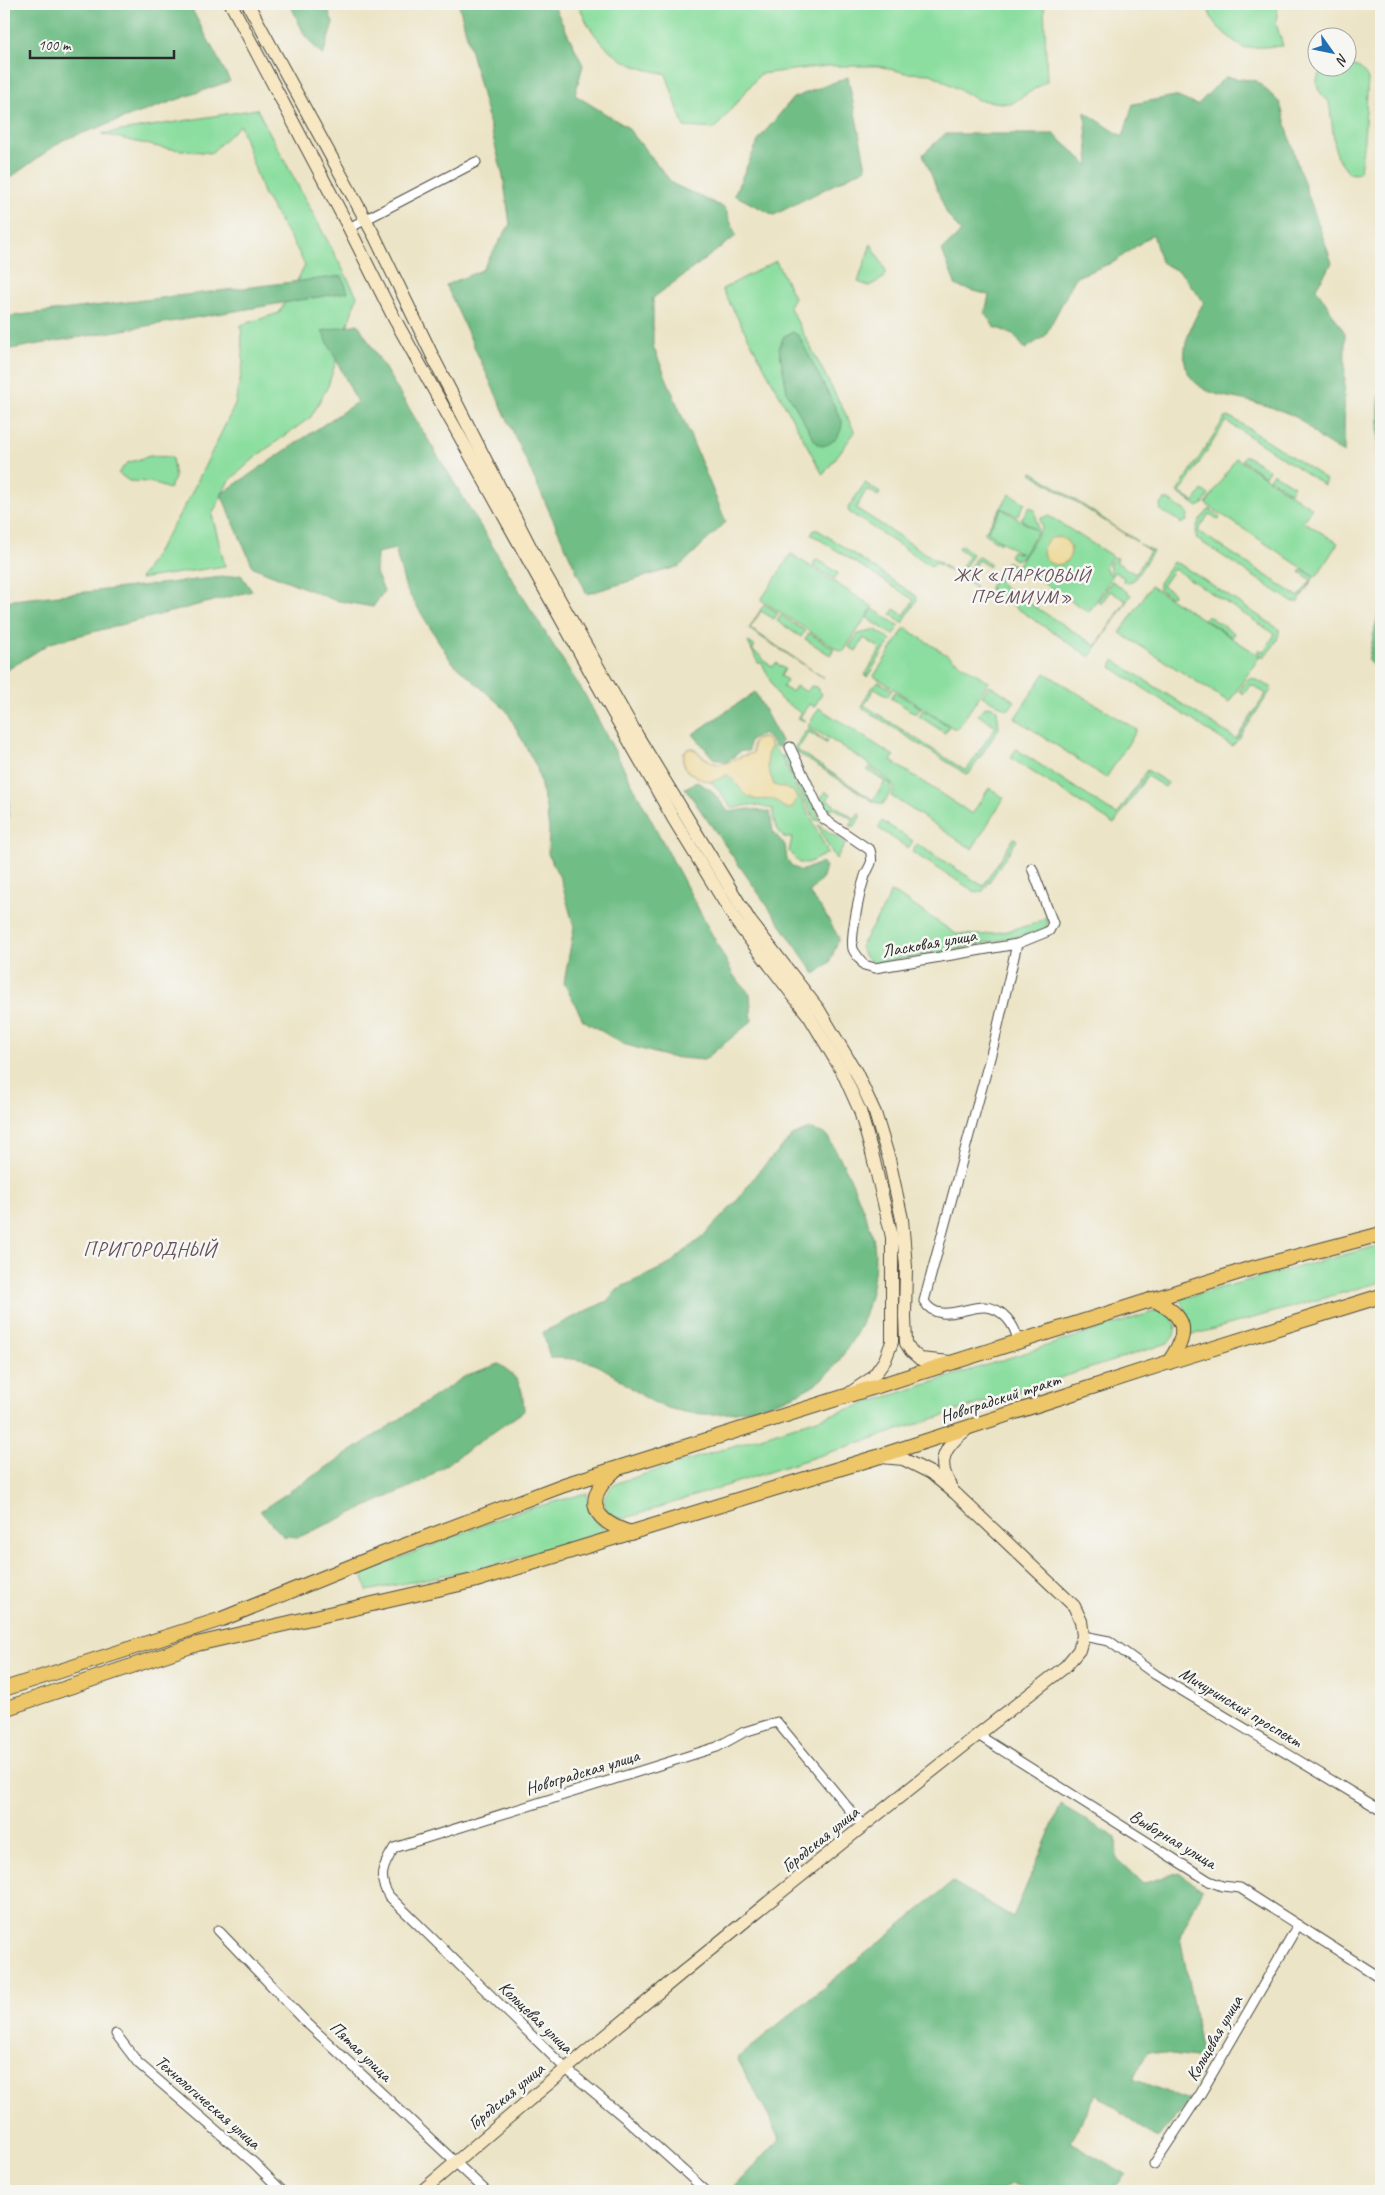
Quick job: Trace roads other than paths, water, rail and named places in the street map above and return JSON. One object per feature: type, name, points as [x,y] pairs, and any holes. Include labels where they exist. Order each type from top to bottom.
[{"type":"main road","points":[[231,4],[408,344],[522,554],[673,818],[738,924],[809,1016],[842,1071],[860,1112],[892,1237],[893,1336],[890,1348],[885,1360],[872,1378],[848,1395]]},
{"type":"main road","points":[[248,4],[366,220],[435,361],[538,560],[633,729],[750,921],[819,1010],[856,1072],[875,1113],[889,1159],[902,1219],[906,1267],[904,1316],[906,1342],[911,1351],[920,1359],[950,1362]]},
{"type":"main road","points":[[4,1689],[222,1619],[378,1556],[564,1485],[1249,1269],[1381,1234]]},
{"type":"main road","name":"Новоградский тракт","points":[[4,1709],[197,1644],[473,1581],[874,1458],[1169,1362],[1381,1296]]},
{"type":"main road","points":[[1152,1299],[1166,1306],[1178,1316],[1183,1330],[1180,1346],[1169,1362]]},
{"type":"main road","points":[[955,1493],[945,1477],[942,1465],[945,1452],[954,1439],[968,1428]]},
{"type":"main road","points":[[874,1458],[889,1456],[918,1465],[955,1493],[1074,1606],[1081,1621],[1083,1636]]},
{"type":"main road","points":[[618,1468],[603,1481],[595,1494],[595,1507],[602,1519],[614,1527],[631,1533]]},
{"type":"main road","name":"Городская улица","points":[[422,2191],[565,2068],[863,1826],[1066,1666],[1079,1650],[1083,1636]]},
{"type":"street","points":[[349,228],[476,162]]},
{"type":"street","name":"Ласковая улица","points":[[790,747],[824,819],[870,850],[873,858],[872,865],[864,877],[855,922],[853,948],[864,965],[875,968],[1017,944],[1049,931],[1052,923],[1032,868]]},
{"type":"street","points":[[1017,944],[994,1043],[924,1301],[928,1308],[935,1312],[956,1312],[986,1307],[996,1311],[1012,1323],[1016,1330],[1018,1341]]},
{"type":"street","name":"Мичуринский проспект","points":[[1083,1636],[1109,1641],[1156,1675],[1381,1810]]},
{"type":"street","name":"Новоградская улица","points":[[394,1848],[717,1747],[744,1732],[777,1722],[863,1826]]},
{"type":"street","name":"Выборная улица","points":[[978,1735],[1209,1881],[1222,1886],[1240,1888],[1381,1978]]},
{"type":"street","name":"Кольцевая улица","points":[[394,1848],[384,1864],[382,1885],[389,1896],[565,2068],[626,2119],[706,2191]]},
{"type":"street","name":"Кольцевая улица","points":[[1154,2164],[1201,2093],[1298,1925]]},
{"type":"street","name":"Пятая улица","points":[[218,1930],[308,2024],[486,2191]]},
{"type":"street","name":"Технологическая улица","points":[[116,2034],[138,2063],[254,2163],[282,2191]]},
{"type":"district","name":"ЖК «ПАРКОВЫЙ ПРЕМИУМ»","points":[[1022,586]]},
{"type":"district","name":"ПРИГОРОДНЫЙ","points":[[150,1249]]}]
